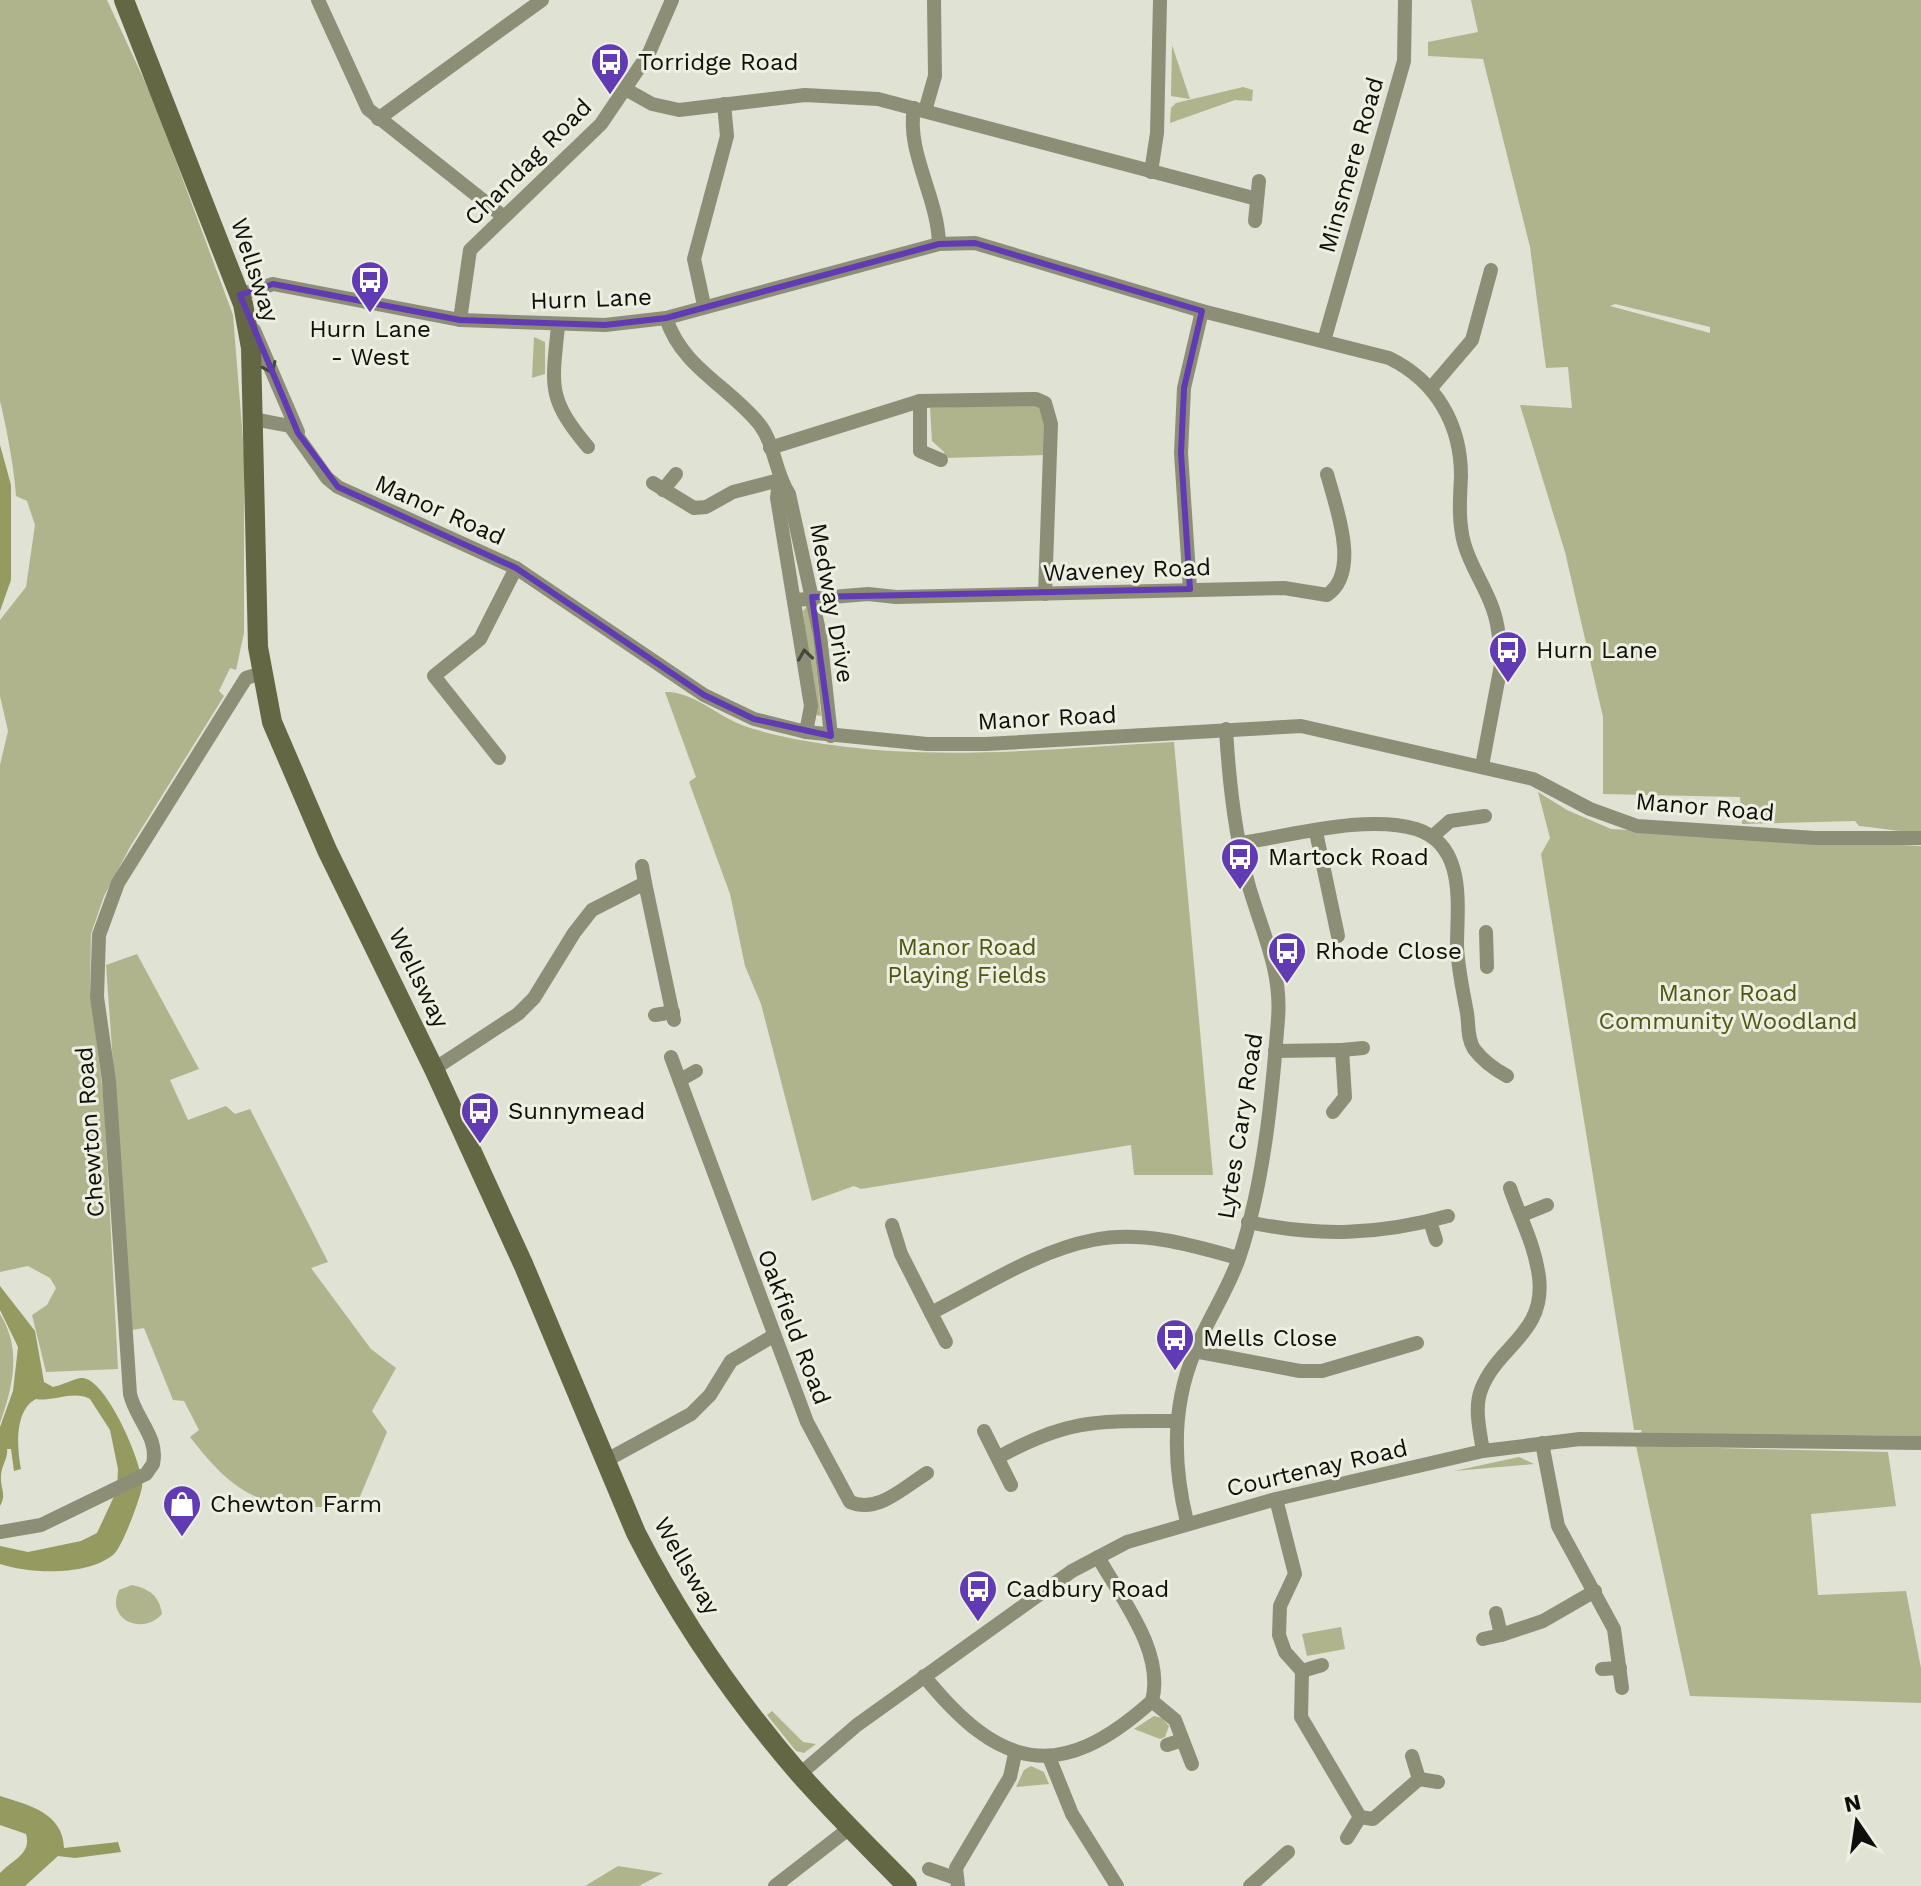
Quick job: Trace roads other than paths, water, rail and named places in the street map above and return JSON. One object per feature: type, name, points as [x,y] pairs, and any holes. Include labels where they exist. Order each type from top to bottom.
[{"type":"main road","name":"Wellsway","points":[[124,0],[242,299],[251,348],[262,673],[272,722],[327,850],[434,1069],[524,1266],[605,1461],[656,1571],[738,1694],[800,1774],[907,1886]]},
{"type":"street","points":[[318,0],[356,89],[378,119],[504,217]]},
{"type":"street","points":[[378,119],[542,0]]},
{"type":"street","name":"Chandag Road","points":[[460,320],[468,256],[504,217],[562,165],[627,90],[664,27],[672,0]]},
{"type":"street","points":[[934,0],[935,76],[912,131],[935,206],[939,244]]},
{"type":"street","points":[[1151,172],[1157,133],[1160,0]]},
{"type":"street","name":"Minsmere Road","points":[[1324,341],[1404,61],[1405,0]]},
{"type":"street","points":[[627,90],[665,108],[679,110],[823,94],[878,99],[1257,199]]},
{"type":"street","points":[[704,305],[694,259],[727,136],[724,104]]},
{"type":"street","points":[[1255,221],[1259,181]]},
{"type":"street","name":"Hurn Lane","points":[[242,299],[263,286],[282,285],[460,320],[558,326],[666,318],[704,305],[939,244],[975,243],[1202,311],[1389,358],[1406,366],[1431,388],[1454,425],[1461,475],[1460,528],[1467,555],[1491,605],[1500,649],[1501,665],[1482,766]]},
{"type":"street","points":[[1431,388],[1472,340],[1490,275],[1472,278]]},
{"type":"street","name":"Manor Road","points":[[242,299],[298,433],[327,478],[338,487],[516,568],[704,695],[754,719],[831,736],[986,744],[1301,726],[1533,779],[1590,809],[1637,826],[1815,838],[1921,838]]},
{"type":"street","points":[[1190,589],[1181,453],[1184,388],[1202,311]]},
{"type":"street","name":"Medway Drive","points":[[666,318],[681,349],[702,374],[755,420],[770,448],[779,480],[789,494],[812,597],[831,736]]},
{"type":"street","points":[[558,326],[554,396],[564,419],[588,447]]},
{"type":"street","points":[[770,448],[920,401],[1036,399],[1045,403],[1051,424],[1045,594]]},
{"type":"street","points":[[920,401],[920,451],[941,460]]},
{"type":"street","points":[[254,419],[281,422],[298,433]]},
{"type":"street","points":[[676,474],[658,486],[687,506],[706,507],[733,492],[779,480]]},
{"type":"street","name":"Waveney Road","points":[[796,600],[812,597],[1284,588],[1327,595],[1340,587],[1344,575],[1341,520],[1327,474]]},
{"type":"street","name":"Medway Drive","points":[[779,480],[777,498],[811,706],[806,732]]},
{"type":"street","points":[[499,758],[434,676],[480,639],[516,568]]},
{"type":"street","name":"Chewton Road","points":[[0,1532],[29,1529],[146,1474],[153,1464],[155,1449],[135,1413],[130,1394],[109,1081],[97,997],[99,935],[118,883],[214,725],[246,678],[262,673]]},
{"type":"street","name":"Lytes Cary Road","points":[[1187,1522],[1178,1486],[1177,1421],[1194,1351],[1238,1258],[1248,1222],[1279,1015],[1276,973],[1250,889],[1240,843],[1226,729]]},
{"type":"street","points":[[1433,836],[1450,821],[1477,812]]},
{"type":"street","points":[[1240,843],[1344,826],[1387,825],[1433,836],[1452,864],[1458,881],[1457,945],[1468,1036],[1487,1073],[1507,1076]]},
{"type":"street","points":[[1316,832],[1338,936]]},
{"type":"street","points":[[642,866],[674,1016],[655,1015]]},
{"type":"street","points":[[434,1069],[518,1014],[534,998],[592,910],[645,883]]},
{"type":"street","points":[[1486,932],[1487,967]]},
{"type":"street","points":[[1457,945],[1486,948]]},
{"type":"street","points":[[1275,1051],[1363,1048]]},
{"type":"street","points":[[1333,1112],[1345,1097],[1342,1050]]},
{"type":"street","name":"Oakfield Road","points":[[671,1057],[807,1422],[850,1502],[861,1507],[875,1505],[927,1473]]},
{"type":"street","points":[[680,1080],[696,1071]]},
{"type":"street","points":[[1483,1451],[1478,1414],[1482,1386],[1531,1324],[1537,1307],[1539,1279],[1522,1215],[1510,1188]]},
{"type":"street","points":[[1522,1215],[1547,1205]]},
{"type":"street","points":[[1248,1222],[1315,1234],[1409,1227],[1448,1216]]},
{"type":"street","points":[[1430,1221],[1436,1240]]},
{"type":"street","points":[[892,1225],[901,1254],[946,1342]]},
{"type":"street","points":[[931,1313],[1053,1251],[1093,1240],[1136,1238],[1183,1243],[1238,1258]]},
{"type":"street","points":[[1194,1351],[1300,1371],[1322,1371],[1410,1346],[1397,1333]]},
{"type":"street","points":[[605,1461],[691,1414],[710,1395],[731,1361],[773,1336]]},
{"type":"street","points":[[999,1457],[1033,1438],[1071,1424],[1177,1421]]},
{"type":"street","points":[[984,1431],[1011,1485]]},
{"type":"street","name":"Courtenay Road","points":[[800,1774],[857,1725],[1072,1571],[1127,1542],[1187,1522],[1483,1451],[1542,1443],[1580,1439],[1921,1443]]},
{"type":"street","points":[[1542,1443],[1558,1526],[1614,1629],[1622,1688]]},
{"type":"street","points":[[1276,1499],[1295,1574],[1280,1606],[1279,1635],[1285,1652],[1302,1671],[1298,1702],[1301,1717],[1360,1817]]},
{"type":"street","points":[[924,1676],[968,1725],[1015,1754],[1049,1757],[1084,1747],[1112,1734],[1152,1701],[1156,1685],[1153,1661],[1098,1557]]},
{"type":"street","points":[[1483,1639],[1543,1621],[1595,1591]]},
{"type":"street","points":[[1496,1613],[1501,1635]]},
{"type":"street","points":[[1302,1671],[1322,1665]]},
{"type":"street","points":[[1602,1669],[1620,1668]]},
{"type":"street","points":[[1152,1701],[1170,1714],[1192,1764]]},
{"type":"street","points":[[1167,1745],[1182,1740]]},
{"type":"street","points":[[929,1869],[957,1882],[956,1868],[1010,1777],[1015,1754]]},
{"type":"street","points":[[1412,1756],[1419,1779]]},
{"type":"street","points":[[1049,1757],[1072,1814],[1117,1886]]},
{"type":"street","points":[[1360,1817],[1373,1819],[1388,1810],[1419,1779]]},
{"type":"street","points":[[1419,1779],[1438,1782]]},
{"type":"street","points":[[1347,1838],[1360,1817]]},
{"type":"street","points":[[775,1886],[851,1827]]},
{"type":"street","points":[[1260,1883],[1288,1852]]},
{"type":"place","name":"Torridge Road","points":[[610,96]]},
{"type":"place","name":"Hurn Lane - West","points":[[370,314]]},
{"type":"place","name":"Hurn Lane","points":[[1508,684]]},
{"type":"place","name":"Martock Road","points":[[1240,891]]},
{"type":"place","name":"Rhode Close","points":[[1287,985]]},
{"type":"place","name":"Sunnymead","points":[[480,1145]]},
{"type":"place","name":"Mells Close","points":[[1175,1372]]},
{"type":"place","name":"Chewton Farm","points":[[182,1538]]},
{"type":"place","name":"Cadbury Road","points":[[978,1623]]},
{"type":"park label","name":"Manor Road Playing Fields","points":[[967,961]]},
{"type":"park label","name":"Manor Road Community Woodland","points":[[1728,1007]]}]
